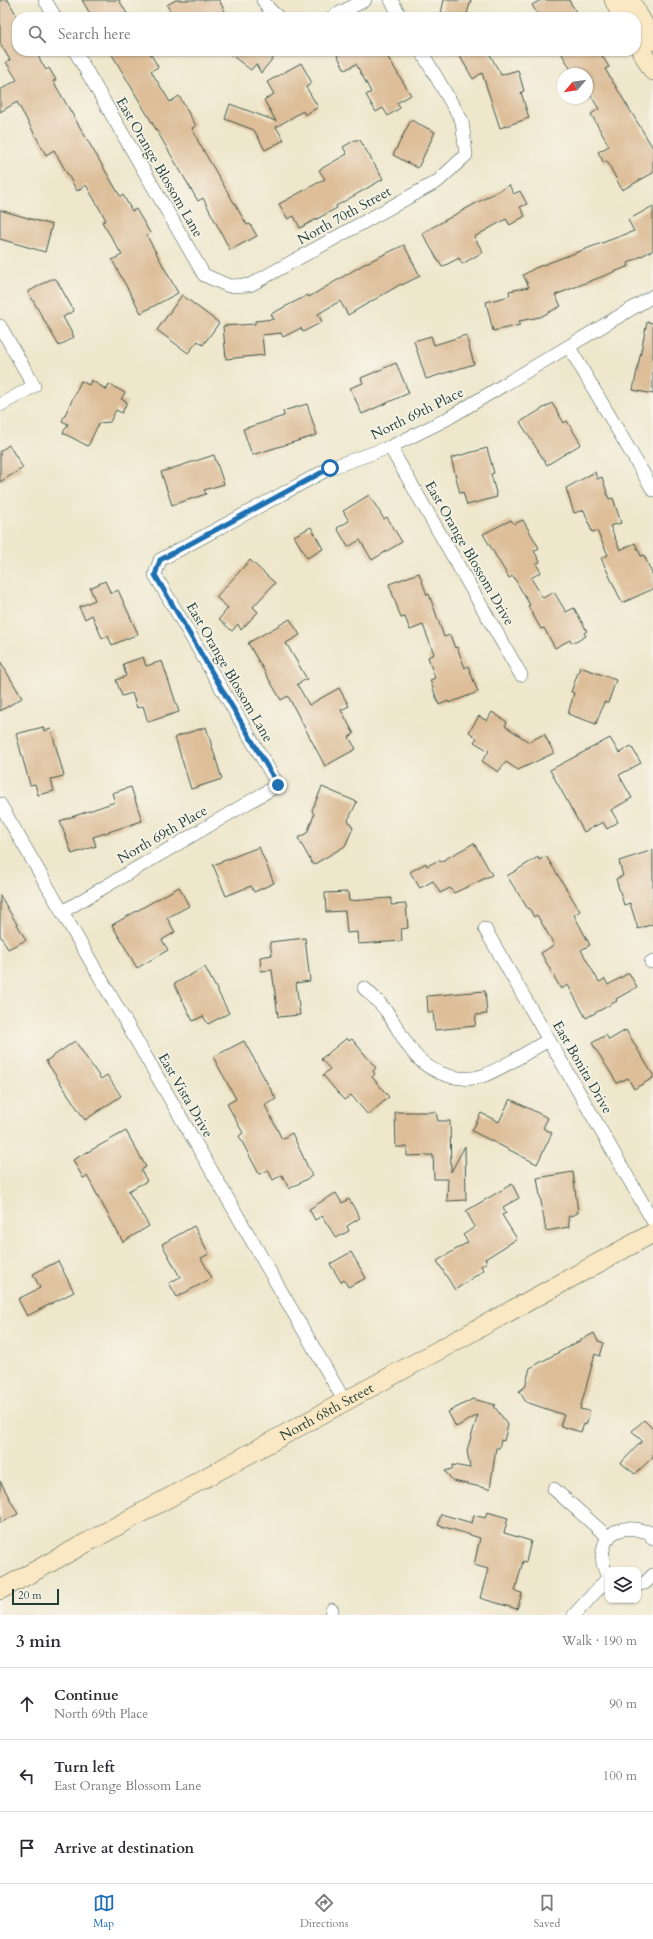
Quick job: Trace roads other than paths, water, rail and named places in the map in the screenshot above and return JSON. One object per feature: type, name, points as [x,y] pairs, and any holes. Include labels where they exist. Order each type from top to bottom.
[{"type":"street","points":[[45,0],[52,12]]},
{"type":"street","points":[[263,0],[272,12]]},
{"type":"street","points":[[342,12],[365,0]]},
{"type":"street","points":[[391,0],[398,12]]},
{"type":"street","points":[[614,0],[620,12]]},
{"type":"street","points":[[630,0],[637,12]]},
{"type":"street","points":[[641,20],[653,41]]},
{"type":"street","points":[[641,51],[653,71]]},
{"type":"street","name":"East Orange Blossom Lane","points":[[78,56],[204,275],[230,286]]},
{"type":"street","name":"North 70th Street","points":[[230,286],[250,286],[438,181],[466,155],[462,121],[423,56]]},
{"type":"street","name":"North 69th Place","points":[[155,575],[160,560],[330,468],[390,447],[445,420],[653,296]]},
{"type":"street","points":[[0,326],[34,386],[0,405]]},
{"type":"street","points":[[569,347],[653,490]]},
{"type":"street","name":"East Orange Blossom Drive","points":[[390,447],[521,675]]},
{"type":"street","name":"East Orange Blossom Lane","points":[[155,575],[278,785]]},
{"type":"street","name":"North 69th Place","points":[[62,912],[278,785]]},
{"type":"street","name":"East Vista Drive","points":[[0,804],[345,1402]]},
{"type":"street","name":"East Bonita Drive","points":[[485,929],[653,1221]]},
{"type":"street","points":[[364,988],[387,1012],[400,1035],[414,1054],[426,1065],[438,1072],[461,1079],[485,1075],[549,1040]]},
{"type":"street","name":"North 68th Street","points":[[0,1590],[653,1233]]},
{"type":"street","points":[[554,1489],[609,1538]]},
{"type":"street","points":[[605,1570],[601,1560],[605,1543],[615,1532],[625,1528],[652,1533]]},
{"type":"street","points":[[641,1584],[645,1583],[653,1576]]},
{"type":"street","points":[[574,1615],[605,1580]]}]
